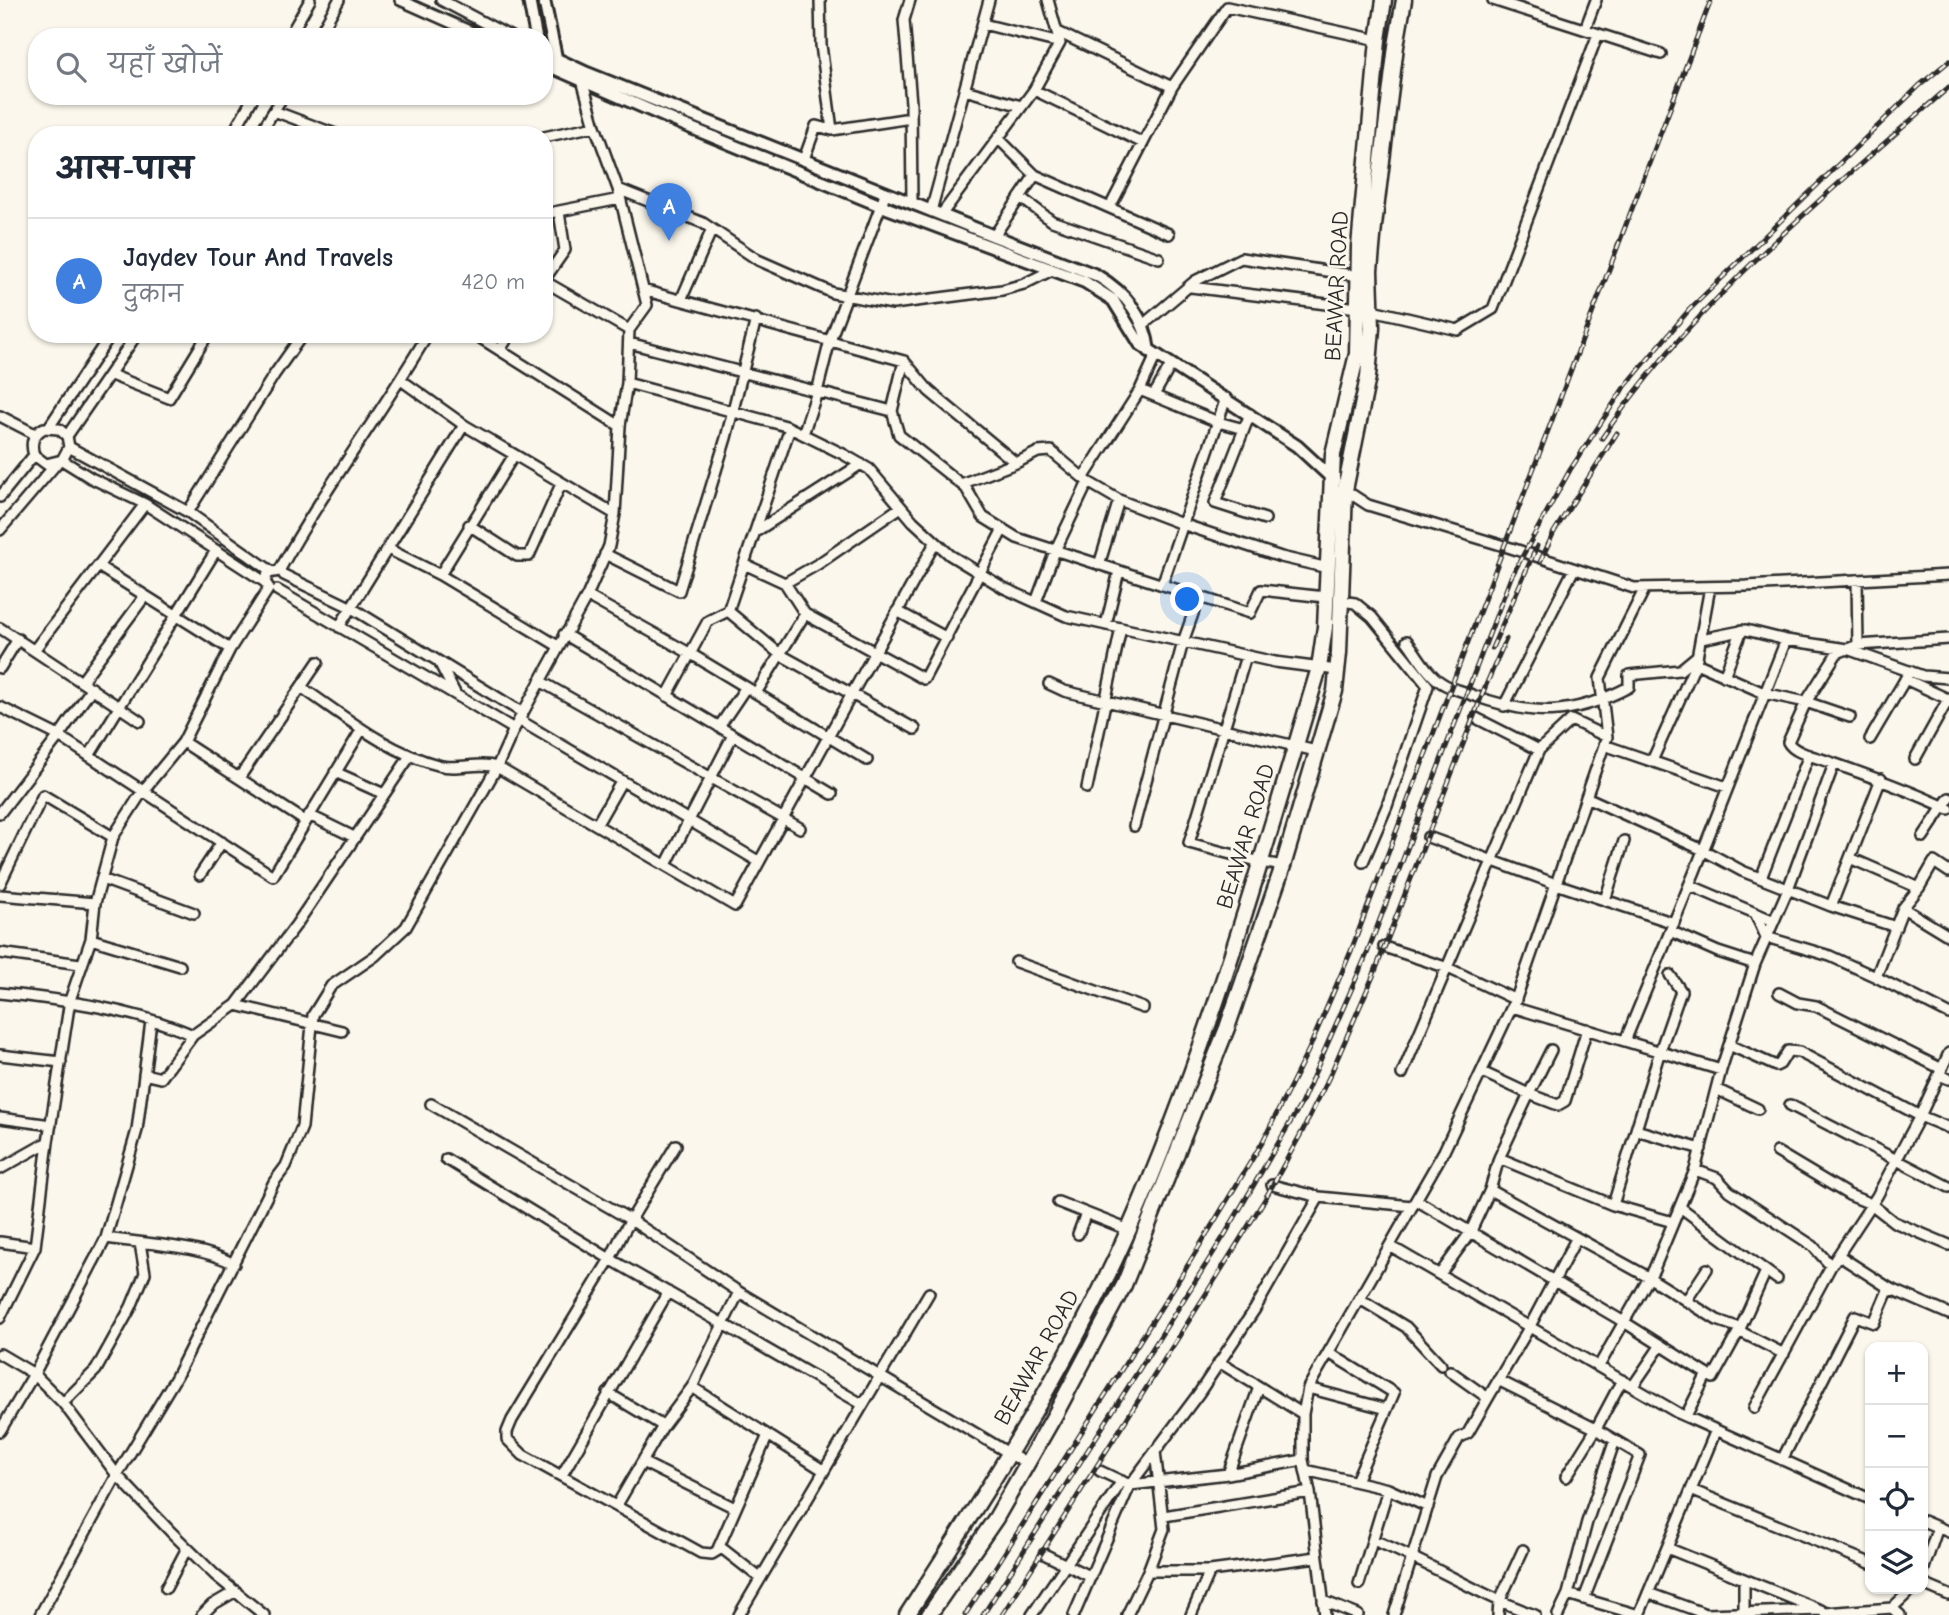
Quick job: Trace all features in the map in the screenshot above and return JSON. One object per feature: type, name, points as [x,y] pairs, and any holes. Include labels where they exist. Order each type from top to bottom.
[{"type":"main road","name":"BEAWAR ROAD","points":[[929,1615],[996,1518],[1124,1285],[1227,1028],[1283,866],[1335,691],[1345,490],[1368,377],[1365,309],[1359,276],[1378,40],[1384,0]]},
{"type":"main road","name":"BEAWAR ROAD","points":[[907,1615],[1008,1453],[1082,1325],[1129,1230],[1181,1102],[1261,862],[1323,647],[1336,440],[1365,309],[1396,46],[1404,0]]},
{"type":"main road","points":[[1143,1194],[1159,1201]]},
{"type":"street","points":[[294,28],[310,0]]},
{"type":"street","points":[[322,28],[339,0]]},
{"type":"street","points":[[400,0],[463,28]]},
{"type":"street","points":[[441,0],[495,28]]},
{"type":"street","points":[[529,0],[534,28]]},
{"type":"street","points":[[544,0],[550,28]]},
{"type":"street","points":[[820,0],[821,45],[832,130]]},
{"type":"street","points":[[910,0],[904,20],[911,118],[912,203]]},
{"type":"street","points":[[936,213],[989,0]]},
{"type":"street","points":[[936,213],[1034,90],[1060,43],[1048,0]]},
{"type":"street","points":[[1493,0],[1661,54]]},
{"type":"street","points":[[1585,29],[1596,0]]},
{"type":"street","points":[[1110,207],[1172,88],[1227,7],[1378,40]]},
{"type":"street","points":[[983,24],[1060,43]]},
{"type":"street","points":[[1058,32],[1172,88]]},
{"type":"street","points":[[1191,287],[1365,309],[1458,330],[1493,309],[1598,34]]},
{"type":"street","points":[[553,44],[557,64]]},
{"type":"street","points":[[553,61],[582,80],[684,125],[879,205],[1085,282],[1107,295],[1120,309],[1136,338],[1153,353],[1297,446],[1345,490],[1368,505],[1634,588],[1710,587],[1949,575]]},
{"type":"street","points":[[553,64],[804,159],[1104,279],[1120,291],[1143,324],[1153,353],[1140,390],[1086,479],[1036,603]]},
{"type":"street","points":[[40,1615],[117,1475],[176,1377],[274,1182],[286,1166],[302,1127],[312,1025],[317,1006],[331,985],[375,956],[406,927],[497,767],[518,721],[587,596],[606,554],[615,514],[629,330],[647,305],[619,194],[582,80]]},
{"type":"street","points":[[965,90],[1021,106]]},
{"type":"street","points":[[1034,90],[1143,143]]},
{"type":"street","points":[[237,126],[249,105]]},
{"type":"street","points":[[265,126],[278,105]]},
{"type":"street","points":[[274,111],[314,126]]},
{"type":"street","points":[[804,159],[817,126],[832,130],[911,118]]},
{"type":"street","points":[[553,135],[595,126]]},
{"type":"street","points":[[998,138],[1035,175],[1169,233]]},
{"type":"street","points":[[994,236],[1035,175]]},
{"type":"street","points":[[803,434],[830,340],[886,192]]},
{"type":"street","points":[[553,213],[619,194],[703,223],[758,260],[833,293],[893,304],[956,297],[1028,282],[1052,270]]},
{"type":"street","points":[[1020,197],[1052,221],[1159,258]]},
{"type":"street","points":[[553,267],[565,250],[559,212]]},
{"type":"street","points":[[681,300],[712,229]]},
{"type":"street","points":[[1143,324],[1195,281],[1241,258],[1359,276]]},
{"type":"street","points":[[553,285],[629,330]]},
{"type":"street","points":[[643,290],[904,361],[929,391],[1016,463]]},
{"type":"street","points":[[606,554],[679,591],[732,413],[756,319]]},
{"type":"street","points":[[105,343],[49,427],[35,434],[32,444],[34,454],[47,464],[59,461],[145,505],[270,587],[456,695],[518,721]]},
{"type":"street","points":[[0,530],[59,461],[68,442],[131,343]]},
{"type":"street","points":[[111,374],[169,398],[203,343]]},
{"type":"street","points":[[188,512],[274,374],[296,343]]},
{"type":"street","points":[[270,587],[265,577],[278,572],[341,468],[423,343]]},
{"type":"street","points":[[489,343],[620,426]]},
{"type":"street","points":[[500,350],[504,343]]},
{"type":"street","points":[[629,343],[892,411]]},
{"type":"street","points":[[904,361],[892,411],[899,435],[966,488],[983,517],[1017,538],[1250,613],[1262,590],[1325,597]]},
{"type":"street","points":[[1154,395],[1171,365]]},
{"type":"street","points":[[401,380],[464,425],[615,514]]},
{"type":"street","points":[[627,383],[790,428],[861,464],[869,469],[935,542],[1004,589],[1066,616],[1246,656],[1337,670]]},
{"type":"street","points":[[1140,390],[1218,422],[1244,429]]},
{"type":"street","points":[[1162,585],[1226,398]]},
{"type":"street","points":[[1250,414],[1215,503],[1265,519]]},
{"type":"street","points":[[0,416],[35,434]]},
{"type":"street","points":[[339,627],[464,425]]},
{"type":"street","points":[[49,427],[59,429],[68,442],[188,512],[278,572],[350,607],[439,662],[518,721],[758,861]]},
{"type":"street","points":[[667,696],[708,621],[728,611],[790,428]]},
{"type":"street","points":[[961,484],[1038,452],[1051,451],[1086,479],[1119,500],[1281,557],[1328,568]]},
{"type":"street","points":[[0,497],[34,454]]},
{"type":"street","points":[[440,575],[514,455]]},
{"type":"street","points":[[755,532],[861,464]]},
{"type":"street","points":[[469,524],[517,556],[529,556],[561,484]]},
{"type":"street","points":[[1099,565],[1119,500]]},
{"type":"street","points":[[35,649],[145,505]]},
{"type":"street","points":[[785,583],[818,564],[901,507]]},
{"type":"street","points":[[744,564],[785,583],[805,614],[924,679],[1003,530]]},
{"type":"street","points":[[301,687],[362,729],[410,756],[449,767],[497,767],[735,906],[935,542]]},
{"type":"street","points":[[388,549],[440,575],[558,646]]},
{"type":"street","points":[[89,756],[215,552]]},
{"type":"street","points":[[98,566],[230,649]]},
{"type":"street","points":[[1504,705],[1574,569]]},
{"type":"street","points":[[1106,625],[1119,571]]},
{"type":"street","points":[[0,1318],[35,1247],[70,1000],[80,964],[91,939],[95,903],[113,837],[142,792],[183,742],[230,649],[270,587],[285,583],[278,572]]},
{"type":"street","points":[[1857,580],[1858,645]]},
{"type":"street","points":[[1652,761],[1697,659],[1710,587]]},
{"type":"street","points":[[1325,1615],[1310,1492],[1304,1465],[1303,1414],[1308,1388],[1444,1151],[1514,1004],[1605,741],[1600,678],[1645,588]]},
{"type":"street","points":[[82,681],[145,596]]},
{"type":"street","points":[[587,596],[691,654],[867,760]]},
{"type":"street","points":[[1134,826],[1183,642],[1199,597]]},
{"type":"street","points":[[1341,601],[1354,603],[1372,617],[1428,686],[1387,806],[1363,862]]},
{"type":"street","points":[[728,611],[780,655],[915,729]]},
{"type":"street","points":[[897,611],[947,638]]},
{"type":"street","points":[[756,693],[805,614]]},
{"type":"street","points":[[0,628],[140,721]]},
{"type":"street","points":[[1087,788],[1121,628]]},
{"type":"street","points":[[1701,639],[1742,630],[1847,649],[1907,675],[1949,698],[1915,759]]},
{"type":"street","points":[[1724,676],[1742,630]]},
{"type":"street","points":[[564,634],[832,793]]},
{"type":"street","points":[[0,668],[18,639]]},
{"type":"street","points":[[1923,837],[1947,804],[1809,755],[1791,747],[1788,742],[1806,702],[1837,653],[1858,645],[1949,639]]},
{"type":"street","points":[[1625,1041],[1786,640]]},
{"type":"street","points":[[1407,641],[1440,683],[1504,705],[1533,711],[1563,711],[1603,701],[1629,687],[1629,675],[1680,670],[1697,659]]},
{"type":"street","points":[[1246,656],[1189,843],[1283,866]]},
{"type":"street","points":[[1697,659],[1724,676],[1764,693],[1806,702],[1850,717]]},
{"type":"street","points":[[239,778],[318,662]]},
{"type":"street","points":[[439,662],[456,695]]},
{"type":"street","points":[[1907,675],[1949,678]]},
{"type":"street","points":[[1870,739],[1907,675]]},
{"type":"street","points":[[540,681],[800,828]]},
{"type":"street","points":[[1049,684],[1063,691],[1316,751]]},
{"type":"street","points":[[719,727],[746,687]]},
{"type":"street","points":[[0,813],[92,688]]},
{"type":"street","points":[[0,707],[59,736],[273,876],[362,729]]},
{"type":"street","points":[[1476,718],[1539,750]]},
{"type":"street","points":[[1402,1074],[1539,750],[1571,720],[1605,741],[1652,761],[1727,787]]},
{"type":"street","points":[[666,865],[733,735]]},
{"type":"street","points":[[183,742],[307,818],[354,837]]},
{"type":"street","points":[[1760,878],[1809,755]]},
{"type":"street","points":[[144,1074],[161,1078],[193,1035],[236,1005],[296,925],[410,756]]},
{"type":"street","points":[[1599,1366],[1650,1278],[1695,1170],[1721,1070],[1755,964],[1787,889],[1834,764]]},
{"type":"street","points":[[335,772],[384,794]]},
{"type":"street","points":[[1831,906],[1881,779]]},
{"type":"street","points":[[597,824],[621,782]]},
{"type":"street","points":[[0,884],[43,795],[113,837]]},
{"type":"street","points":[[1586,797],[1760,878],[1831,906],[1896,927]]},
{"type":"street","points":[[1428,837],[1605,900],[1672,927],[1718,952],[1755,964]]},
{"type":"street","points":[[1605,900],[1624,841]]},
{"type":"street","points":[[200,875],[222,842]]},
{"type":"street","points":[[1850,858],[1919,888]]},
{"type":"street","points":[[1876,977],[1903,908],[1934,862],[1949,872]]},
{"type":"street","points":[[102,879],[194,913]]},
{"type":"street","points":[[1689,885],[1774,921]]},
{"type":"street","points":[[0,895],[95,903]]},
{"type":"street","points":[[1903,908],[1949,936]]},
{"type":"street","points":[[1755,913],[1766,937],[1830,956],[1949,1014]]},
{"type":"street","points":[[91,939],[180,966]]},
{"type":"street","points":[[1384,947],[1448,968],[1514,1004],[1721,1070]]},
{"type":"street","points":[[0,953],[80,964]]},
{"type":"street","points":[[1016,962],[1143,1008]]},
{"type":"street","points":[[1613,1205],[1681,991],[1670,975]]},
{"type":"street","points":[[0,993],[70,1000],[165,1023],[193,1035]]},
{"type":"street","points":[[1779,993],[1798,1003],[1816,1006],[1949,1079]]},
{"type":"street","points":[[236,1005],[342,1031]]},
{"type":"street","points":[[0,1431],[34,1374],[106,1238],[137,1130],[151,1021]]},
{"type":"street","points":[[1482,1072],[1558,1105],[1564,1101],[1587,1029]]},
{"type":"street","points":[[1729,1045],[1776,1066],[1788,1051],[1798,1052],[1920,1116],[1949,1128]]},
{"type":"street","points":[[1440,1274],[1470,1233],[1490,1190],[1499,1158],[1551,1050]]},
{"type":"street","points":[[1754,1408],[1831,1266],[1896,1161],[1949,1053]]},
{"type":"street","points":[[0,1055],[61,1062]]},
{"type":"street","points":[[1716,1089],[1758,1109]]},
{"type":"street","points":[[431,1104],[631,1220],[739,1292],[1027,1464]]},
{"type":"street","points":[[1790,1105],[1949,1187]]},
{"type":"street","points":[[0,1118],[51,1125]]},
{"type":"street","points":[[1636,1130],[1701,1149]]},
{"type":"street","points":[[0,1169],[48,1142]]},
{"type":"street","points":[[676,1145],[512,1420],[507,1439],[523,1455],[701,1553],[712,1554],[717,1551],[768,1435]]},
{"type":"street","points":[[1777,1152],[1849,1195],[1871,1204],[1894,1222],[1949,1245]]},
{"type":"street","points":[[1499,1158],[1613,1205],[1673,1222]]},
{"type":"street","points":[[446,1159],[610,1259],[862,1404]]},
{"type":"street","points":[[1695,1170],[1717,1178],[1729,1191],[1813,1246],[1831,1266]]},
{"type":"street","points":[[1272,1185],[1319,1197],[1414,1203],[1624,1322],[1713,1378],[1766,1271]]},
{"type":"street","points":[[1490,1190],[1650,1278],[1717,1320],[1784,1354]]},
{"type":"street","points":[[1032,1615],[1066,1563],[1126,1483],[1155,1451],[1220,1362],[1255,1309],[1319,1197]]},
{"type":"street","points":[[1058,1202],[1129,1230]]},
{"type":"street","points":[[1680,1206],[1777,1279]]},
{"type":"street","points":[[1078,1234],[1086,1213]]},
{"type":"street","points":[[106,1238],[211,1254],[234,1264]]},
{"type":"street","points":[[1394,1615],[1437,1477],[1459,1438],[1468,1433],[1530,1326],[1576,1239]]},
{"type":"street","points":[[0,1241],[35,1247]]},
{"type":"street","points":[[63,1403],[96,1370],[131,1307],[145,1273],[140,1243]]},
{"type":"street","points":[[1390,1246],[1686,1416],[1865,1497]]},
{"type":"street","points":[[1838,1255],[1889,1288],[1949,1314]]},
{"type":"street","points":[[1686,1301],[1707,1269]]},
{"type":"street","points":[[1782,1460],[1855,1316],[1874,1323],[1889,1288]]},
{"type":"street","points":[[562,1475],[668,1292]]},
{"type":"street","points":[[617,1506],[663,1426],[692,1387],[739,1292]]},
{"type":"street","points":[[738,1615],[929,1293]]},
{"type":"street","points":[[1360,1299],[1406,1328],[1446,1368],[1488,1398]]},
{"type":"street","points":[[1633,1387],[1661,1345]]},
{"type":"street","points":[[1329,1353],[1394,1393],[1356,1481]]},
{"type":"street","points":[[0,1354],[34,1374],[63,1403],[117,1475],[215,1575],[264,1615]]},
{"type":"street","points":[[1220,1362],[1303,1414]]},
{"type":"street","points":[[1686,1416],[1707,1374]]},
{"type":"street","points":[[1498,1380],[1596,1429],[1640,1455],[1584,1599]]},
{"type":"street","points":[[1566,1477],[1622,1380]]},
{"type":"street","points":[[692,1387],[823,1470]]},
{"type":"street","points":[[1228,1474],[1259,1387]]},
{"type":"street","points":[[1308,1388],[1387,1409]]},
{"type":"street","points":[[608,1393],[663,1426]]},
{"type":"street","points":[[1568,1594],[1639,1615],[1716,1430]]},
{"type":"street","points":[[1558,1615],[1568,1594],[1587,1522],[1615,1440]]},
{"type":"street","points":[[1127,1615],[1164,1529],[1155,1451]]},
{"type":"street","points":[[642,1462],[736,1508]]},
{"type":"street","points":[[1100,1471],[1126,1483],[1304,1465],[1388,1489],[1428,1507]]},
{"type":"street","points":[[1074,1615],[1126,1483]]},
{"type":"street","points":[[1359,1584],[1388,1489]]},
{"type":"street","points":[[1691,1490],[1865,1561]]},
{"type":"street","points":[[1164,1517],[1310,1492]]},
{"type":"street","points":[[1928,1523],[1949,1531]]},
{"type":"street","points":[[1928,1556],[1938,1527]]},
{"type":"street","points":[[1373,1540],[1412,1556],[1499,1602],[1535,1615]]},
{"type":"street","points":[[719,1546],[760,1578]]},
{"type":"street","points":[[166,1588],[187,1548]]},
{"type":"street","points":[[1667,1548],[1823,1613]]},
{"type":"street","points":[[1498,1615],[1499,1602],[1523,1550]]},
{"type":"street","points":[[1044,1554],[1091,1577]]},
{"type":"street","points":[[1147,1571],[1210,1571],[1317,1557]]},
{"type":"street","points":[[1191,1615],[1210,1571]]},
{"type":"street","points":[[1744,1579],[1744,1614]]},
{"type":"street","points":[[1928,1586],[1949,1595]]},
{"type":"street","points":[[202,1615],[212,1605],[236,1591]]},
{"type":"street","points":[[1648,1593],[1706,1614],[1896,1611],[1908,1594]]},
{"type":"street","points":[[1323,1601],[1358,1615]]},
{"type":"railway","points":[[965,1615],[1183,1273],[1262,1143],[1309,1049],[1351,951],[1711,0]]},
{"type":"railway","points":[[983,1615],[1224,1236],[1301,1104],[1366,956],[1511,577],[1570,470],[1623,389],[1689,310],[1919,86],[1949,61]]},
{"type":"railway","points":[[1602,438],[1639,388],[1720,295],[1810,209],[1949,87]]},
{"type":"railway","points":[[1540,562],[1554,532],[1617,433]]},
{"type":"railway","points":[[1492,648],[1537,546]]},
{"type":"railway","points":[[1002,1615],[1265,1199],[1303,1130],[1374,974],[1506,639]]},
{"type":"place","name":"Jaydev Tour And Travels","points":[[669,241]]}]
